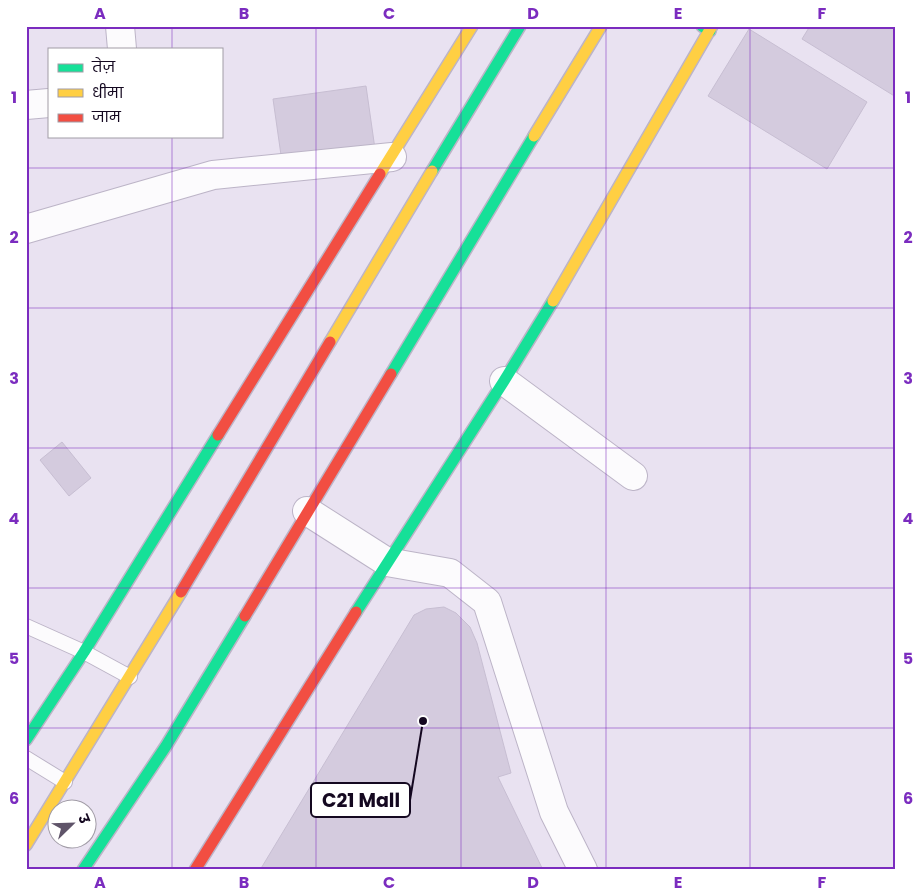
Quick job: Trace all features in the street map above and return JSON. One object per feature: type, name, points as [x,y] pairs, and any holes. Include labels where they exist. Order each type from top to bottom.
[{"type":"main road","points":[[26,740],[84,652],[472,26]]},
{"type":"main road","points":[[26,845],[130,678],[520,26]]},
{"type":"main road","points":[[83,870],[166,746],[601,26]]},
{"type":"main road","points":[[195,870],[387,562],[504,381],[578,259],[708,28]]},
{"type":"street","points":[[120,26],[122,48]]},
{"type":"street","points":[[26,105],[48,103]]},
{"type":"street","points":[[26,229],[213,175],[392,157]]},
{"type":"street","points":[[504,381],[633,476]]},
{"type":"street","points":[[307,511],[387,562],[450,573],[487,602],[554,812],[583,870]]},
{"type":"lane","points":[[26,626],[84,652],[130,678]]},
{"type":"lane","points":[[26,758],[65,782]]},
{"type":"building","points":[[810,26],[896,26],[896,97],[802,39]]},
{"type":"building","points":[[749,29],[867,102],[827,169],[708,96]]},
{"type":"building","points":[[366,86],[375,149],[282,162],[273,99]]},
{"type":"building","points":[[62,442],[91,478],[69,496],[40,460]]},
{"type":"building","points":[[444,607],[456,613],[470,627],[477,643],[511,773],[498,777],[543,870],[260,870],[414,615],[426,609]]},
{"type":"traffic: fast","points":[[432,171],[520,26]]},
{"type":"traffic: fast","points":[[702,26],[710,31]]},
{"type":"traffic: fast","points":[[391,374],[534,136]]},
{"type":"traffic: fast","points":[[356,612],[553,301]]},
{"type":"traffic: fast","points":[[26,740],[84,652],[218,435]]},
{"type":"traffic: fast","points":[[83,870],[166,746],[245,616]]},
{"type":"traffic: slow","points":[[380,174],[472,26]]},
{"type":"traffic: slow","points":[[534,136],[601,26]]},
{"type":"traffic: slow","points":[[553,301],[712,26]]},
{"type":"traffic: slow","points":[[330,342],[432,171]]},
{"type":"traffic: slow","points":[[26,845],[181,592]]},
{"type":"traffic: jam","points":[[218,435],[380,174]]},
{"type":"traffic: jam","points":[[181,592],[330,342]]},
{"type":"traffic: jam","points":[[245,616],[391,374]]},
{"type":"traffic: jam","points":[[195,870],[356,612]]},
{"type":"place","name":"C21 Mall","points":[[423,721]]}]
